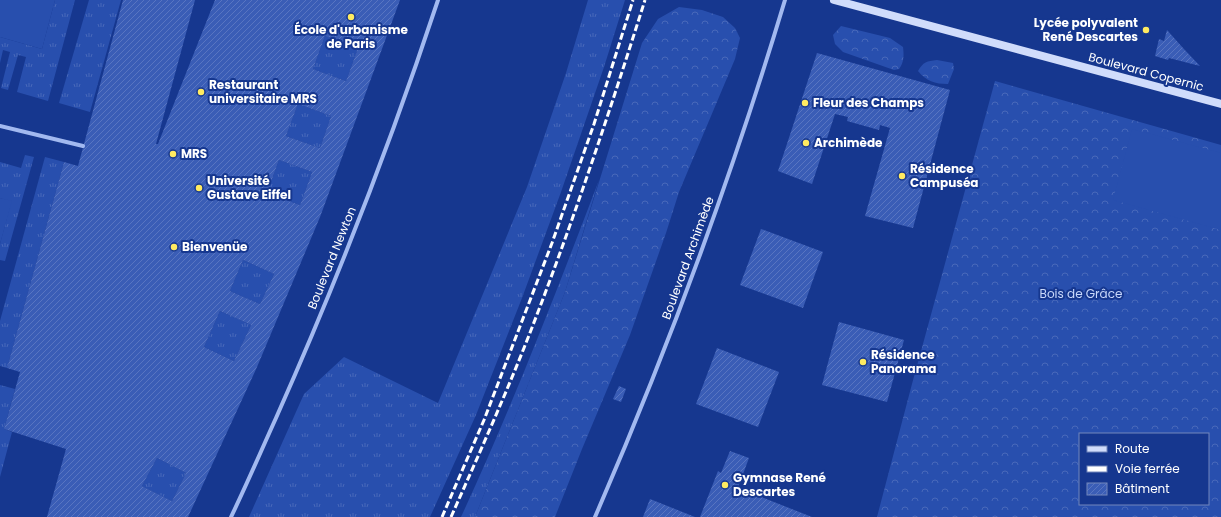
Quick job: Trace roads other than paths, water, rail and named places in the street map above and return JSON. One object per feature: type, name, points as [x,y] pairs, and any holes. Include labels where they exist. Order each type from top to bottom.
[{"type":"street","name":"Boulevard Newton","points":[[231,517],[308,347],[386,149],[438,0]]},
{"type":"street","name":"Boulevard Archimède","points":[[595,517],[627,443],[672,331],[722,191],[786,0]]},
{"type":"street","name":"Boulevard Copernic","points":[[834,0],[1221,104]]},
{"type":"street","points":[[0,126],[83,146]]},
{"type":"railway","points":[[442,517],[484,420],[552,243],[594,124],[633,0]]},
{"type":"railway","points":[[451,517],[506,391],[541,305],[588,175],[645,0]]},
{"type":"place","name":"École d'urbanisme de Paris","points":[[351,17]]},
{"type":"place","name":"Lycée polyvalent René Descartes","points":[[1146,30]]},
{"type":"place","name":"Restaurant universitaire MRS","points":[[201,92]]},
{"type":"place","name":"Fleur des Champs","points":[[805,103]]},
{"type":"place","name":"Archimède","points":[[806,143]]},
{"type":"place","name":"MRS","points":[[173,154]]},
{"type":"place","name":"Résidence Campuséa","points":[[902,176]]},
{"type":"place","name":"Université Gustave Eiffel","points":[[199,188]]},
{"type":"place","name":"Bienvenüe","points":[[174,247]]},
{"type":"place","name":"Résidence Panorama","points":[[863,362]]},
{"type":"place","name":"Gymnase René Descartes","points":[[725,485]]},
{"type":"park label","name":"Bois de Grâce","points":[[1081,294]]}]
